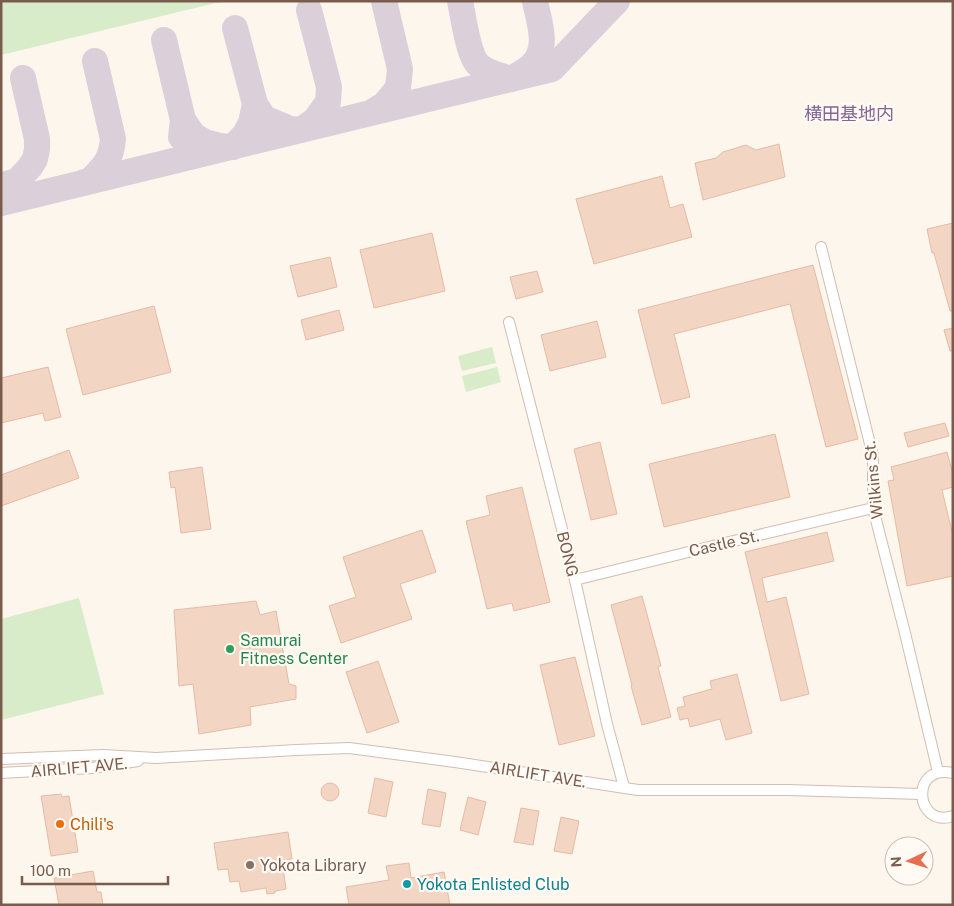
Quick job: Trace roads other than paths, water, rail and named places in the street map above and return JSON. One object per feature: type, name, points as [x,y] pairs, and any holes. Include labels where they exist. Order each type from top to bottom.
[{"type":"street","name":"Wilkins St.","points":[[821,247],[873,456],[873,508],[938,772]]},
{"type":"street","name":"BONG","points":[[509,322],[575,580],[607,724],[624,787]]},
{"type":"street","name":"Castle St.","points":[[575,580],[873,508]]},
{"type":"street","name":"AIRLIFT AVE.","points":[[1,773],[92,768],[156,758],[349,748],[638,790],[788,790],[921,794]]},
{"type":"street","name":"AIRLIFT AVE.","points":[[1,759],[103,755],[156,758]]},
{"type":"street","points":[[953,773],[946,771],[933,774],[924,783],[921,794],[924,806],[933,814],[943,818],[953,816]]},
{"type":"place","name":"Samurai Fitness Center","points":[[230,649]]},
{"type":"place","name":"Chili's","points":[[60,824]]},
{"type":"place","name":"Yokota Library","points":[[250,865]]},
{"type":"place","name":"Yokota Enlisted Club","points":[[407,884]]},
{"type":"district","name":"横田基地内","points":[[849,114]]}]
